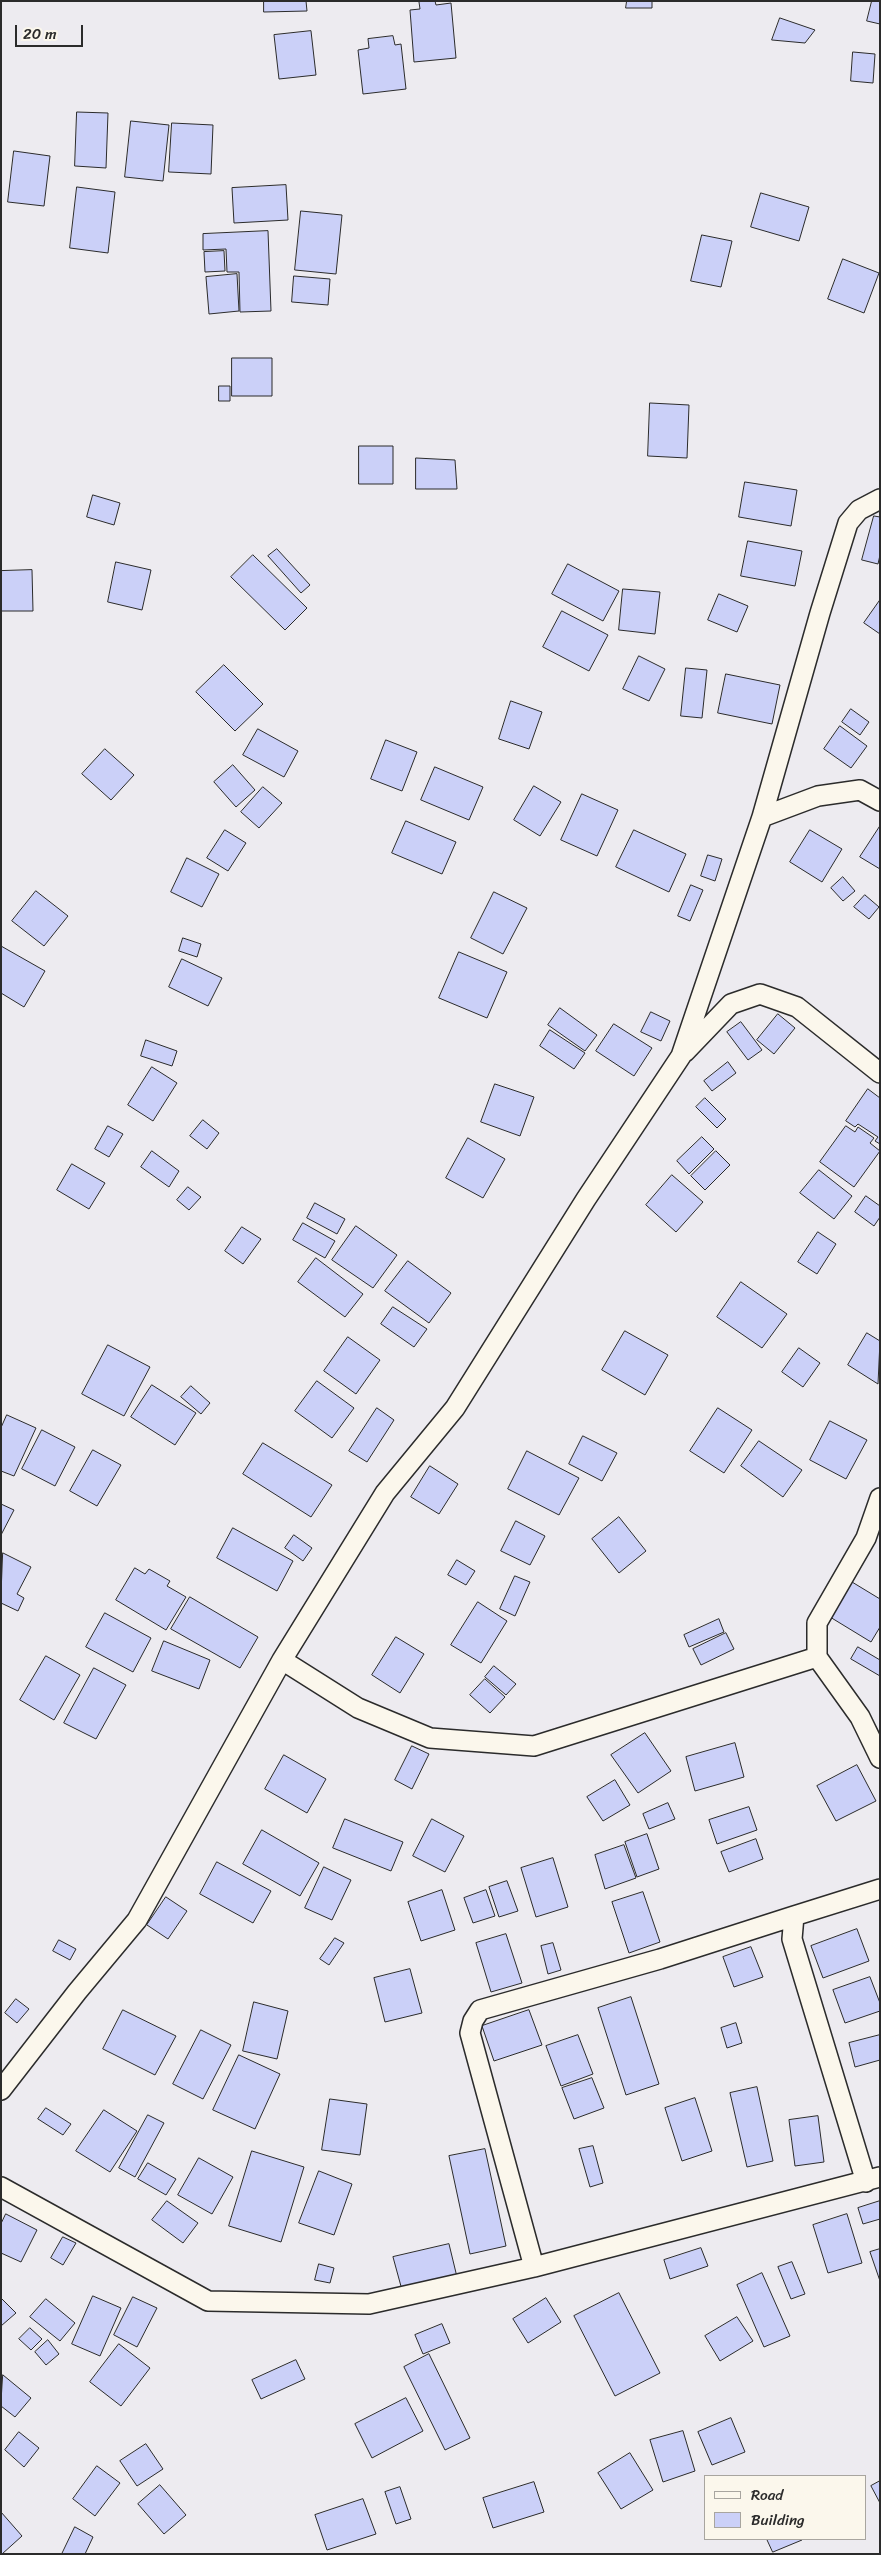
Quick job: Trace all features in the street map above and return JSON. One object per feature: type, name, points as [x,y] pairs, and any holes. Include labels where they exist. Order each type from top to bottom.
[{"type":"street","points":[[681,1056],[762,817],[820,613],[848,523],[859,510],[880,499]]},
{"type":"street","points":[[762,817],[818,796],[860,790],[880,801]]},
{"type":"street","points":[[1,2090],[77,1992],[137,1920],[282,1660],[385,1493],[456,1408],[586,1199],[681,1056],[731,1004],[760,994],[798,1008],[880,1073]]},
{"type":"street","points":[[880,1498],[866,1538],[816,1623],[817,1657],[860,1717],[880,1758]]},
{"type":"street","points":[[282,1660],[358,1708],[430,1738],[534,1746],[817,1657]]},
{"type":"street","points":[[534,2267],[470,2033],[473,2021],[480,2010],[660,1959],[880,1889]]},
{"type":"street","points":[[1,2187],[208,2301],[369,2304],[534,2267],[873,2180],[792,1940],[794,1916]]},
{"type":"building","points":[[264,1],[306,1],[307,11],[264,12]]},
{"type":"building","points":[[435,1],[436,5],[451,3],[456,58],[414,62],[410,10],[420,9],[419,2]]},
{"type":"building","points":[[627,1],[652,1],[652,8],[626,8]]},
{"type":"building","points":[[872,1],[880,1],[880,24],[867,21]]},
{"type":"building","points":[[780,18],[815,30],[805,43],[772,40]]},
{"type":"building","points":[[311,31],[316,75],[279,79],[274,35]]},
{"type":"building","points":[[393,36],[395,45],[401,44],[406,89],[363,94],[358,50],[369,48],[368,39]]},
{"type":"building","points":[[853,52],[875,54],[873,83],[851,81]]},
{"type":"building","points":[[77,112],[108,113],[106,168],[75,166]]},
{"type":"building","points":[[131,121],[169,125],[163,181],[125,177]]},
{"type":"building","points":[[172,123],[213,125],[211,174],[169,172]]},
{"type":"building","points":[[14,151],[50,156],[44,206],[8,202]]},
{"type":"building","points":[[286,185],[288,220],[234,223],[232,188]]},
{"type":"building","points":[[77,187],[115,192],[108,253],[70,248]]},
{"type":"building","points":[[761,193],[809,207],[799,241],[751,227]]},
{"type":"building","points":[[301,211],[342,215],[336,274],[295,270]]},
{"type":"building","points":[[268,231],[271,311],[240,312],[239,272],[227,272],[226,249],[203,250],[203,234]]},
{"type":"building","points":[[702,235],[732,241],[721,287],[691,281]]},
{"type":"building","points":[[224,251],[225,271],[205,272],[204,252]]},
{"type":"building","points":[[843,259],[879,273],[864,313],[828,299]]},
{"type":"building","points":[[237,274],[239,311],[209,314],[206,277]]},
{"type":"building","points":[[294,276],[330,279],[328,305],[292,302]]},
{"type":"building","points":[[232,358],[272,358],[272,396],[232,396]]},
{"type":"building","points":[[219,386],[230,386],[230,401],[219,401]]},
{"type":"building","points":[[650,403],[689,405],[687,458],[648,456]]},
{"type":"building","points":[[359,446],[393,446],[393,484],[359,484]]},
{"type":"building","points":[[416,458],[455,460],[457,489],[416,489]]},
{"type":"building","points":[[745,482],[797,490],[791,526],[739,517]]},
{"type":"building","points":[[93,495],[120,503],[114,525],[87,517]]},
{"type":"building","points":[[874,516],[880,517],[880,555],[878,564],[862,560]]},
{"type":"building","points":[[748,541],[802,551],[795,586],[741,576]]},
{"type":"building","points":[[277,549],[310,585],[301,593],[268,556]]},
{"type":"building","points":[[253,555],[307,608],[285,630],[231,577]]},
{"type":"building","points":[[116,562],[151,570],[142,610],[108,602]]},
{"type":"building","points":[[568,564],[619,591],[603,621],[552,594]]},
{"type":"building","points":[[32,570],[33,611],[1,611],[1,571]]},
{"type":"building","points":[[623,589],[660,592],[655,634],[619,630]]},
{"type":"building","points":[[719,594],[748,606],[737,632],[708,620]]},
{"type":"building","points":[[880,600],[880,634],[864,623]]},
{"type":"building","points":[[562,611],[608,635],[589,671],[543,647]]},
{"type":"building","points":[[639,656],[665,669],[649,701],[623,689]]},
{"type":"building","points":[[224,665],[263,704],[235,731],[196,692]]},
{"type":"building","points":[[686,668],[707,670],[702,718],[681,716]]},
{"type":"building","points":[[726,674],[780,685],[772,724],[718,713]]},
{"type":"building","points":[[511,701],[542,712],[529,749],[499,739]]},
{"type":"building","points":[[851,709],[869,722],[860,735],[842,722]]},
{"type":"building","points":[[840,726],[867,746],[851,768],[824,749]]},
{"type":"building","points":[[258,729],[298,751],[284,777],[243,755]]},
{"type":"building","points":[[386,740],[417,752],[402,791],[371,779]]},
{"type":"building","points":[[105,749],[134,775],[111,800],[82,774]]},
{"type":"building","points":[[233,765],[255,790],[236,807],[214,782]]},
{"type":"building","points":[[435,767],[483,787],[469,820],[421,800]]},
{"type":"building","points":[[534,786],[561,802],[540,836],[514,820]]},
{"type":"building","points":[[263,787],[282,803],[259,828],[241,812]]},
{"type":"building","points":[[582,794],[618,810],[597,856],[561,840]]},
{"type":"building","points":[[406,821],[456,842],[442,874],[392,853]]},
{"type":"building","points":[[880,826],[880,869],[860,857]]},
{"type":"building","points":[[225,830],[246,843],[228,871],[207,858]]},
{"type":"building","points":[[634,830],[686,854],[669,892],[616,867]]},
{"type":"building","points":[[810,830],[842,849],[822,882],[790,862]]},
{"type":"building","points":[[708,855],[722,859],[715,881],[701,876]]},
{"type":"building","points":[[187,858],[219,874],[202,907],[171,892]]},
{"type":"building","points":[[843,877],[855,891],[843,901],[831,888]]},
{"type":"building","points":[[691,885],[703,890],[690,921],[678,916]]},
{"type":"building","points":[[36,891],[68,916],[44,946],[12,921]]},
{"type":"building","points":[[494,892],[527,908],[503,954],[471,938]]},
{"type":"building","points":[[865,895],[879,907],[869,919],[854,907]]},
{"type":"building","points":[[183,938],[201,944],[197,957],[179,951]]},
{"type":"building","points":[[1,946],[45,971],[24,1007],[1,993]]},
{"type":"building","points":[[459,952],[507,972],[487,1018],[439,998]]},
{"type":"building","points":[[182,959],[222,978],[208,1006],[169,987]]},
{"type":"building","points":[[560,1008],[597,1035],[585,1051],[548,1025]]},
{"type":"building","points":[[651,1012],[670,1021],[661,1041],[641,1032]]},
{"type":"building","points":[[778,1014],[795,1028],[774,1054],[757,1040]]},
{"type":"building","points":[[741,1022],[762,1050],[748,1060],[727,1032]]},
{"type":"building","points":[[614,1024],[652,1048],[634,1076],[596,1051]]},
{"type":"building","points":[[550,1030],[585,1053],[574,1069],[540,1046]]},
{"type":"building","points":[[146,1040],[177,1051],[172,1066],[141,1056]]},
{"type":"building","points":[[728,1062],[736,1073],[712,1091],[704,1081]]},
{"type":"building","points":[[152,1067],[177,1083],[153,1121],[128,1105]]},
{"type":"building","points":[[495,1084],[534,1097],[520,1136],[481,1122]]},
{"type":"building","points":[[868,1089],[880,1098],[880,1144],[875,1141],[878,1137],[858,1124],[855,1127],[846,1121]]},
{"type":"building","points":[[705,1098],[726,1119],[717,1128],[696,1107]]},
{"type":"building","points":[[203,1120],[219,1133],[207,1149],[190,1136]]},
{"type":"building","points":[[108,1126],[123,1134],[109,1157],[95,1149]]},
{"type":"building","points":[[846,1126],[855,1132],[858,1127],[874,1138],[870,1143],[880,1151],[854,1187],[820,1162]]},
{"type":"building","points":[[702,1137],[714,1149],[689,1174],[677,1161]]},
{"type":"building","points":[[468,1138],[505,1159],[483,1198],[446,1178]]},
{"type":"building","points":[[152,1151],[179,1171],[169,1187],[141,1167]]},
{"type":"building","points":[[716,1151],[730,1165],[705,1190],[691,1176]]},
{"type":"building","points":[[72,1164],[105,1183],[89,1209],[57,1190]]},
{"type":"building","points":[[819,1170],[852,1196],[834,1219],[800,1193]]},
{"type":"building","points":[[672,1175],[703,1202],[676,1232],[646,1205]]},
{"type":"building","points":[[188,1187],[201,1197],[189,1210],[177,1200]]},
{"type":"building","points":[[866,1196],[880,1206],[880,1217],[874,1226],[855,1212]]},
{"type":"building","points":[[315,1203],[345,1219],[337,1234],[307,1218]]},
{"type":"building","points":[[303,1223],[335,1241],[325,1258],[293,1240]]},
{"type":"building","points":[[356,1226],[397,1255],[373,1288],[332,1260]]},
{"type":"building","points":[[242,1227],[261,1239],[243,1264],[225,1251]]},
{"type":"building","points":[[818,1232],[836,1244],[817,1274],[798,1262]]},
{"type":"building","points":[[316,1258],[363,1294],[345,1317],[298,1282]]},
{"type":"building","points":[[408,1261],[451,1293],[429,1323],[385,1291]]},
{"type":"building","points":[[741,1282],[787,1314],[762,1348],[717,1317]]},
{"type":"building","points":[[393,1307],[427,1329],[414,1347],[381,1324]]},
{"type":"building","points":[[625,1331],[668,1355],[645,1395],[602,1370]]},
{"type":"building","points":[[867,1333],[880,1341],[878,1384],[848,1365]]},
{"type":"building","points":[[348,1337],[380,1360],[356,1394],[324,1371]]},
{"type":"building","points":[[108,1345],[150,1367],[124,1416],[82,1394]]},
{"type":"building","points":[[799,1348],[820,1363],[803,1387],[782,1372]]},
{"type":"building","points":[[317,1381],[354,1408],[332,1438],[295,1411]]},
{"type":"building","points":[[152,1385],[196,1413],[175,1445],[131,1417]]},
{"type":"building","points":[[191,1386],[210,1403],[201,1414],[181,1397]]},
{"type":"building","points":[[377,1408],[394,1420],[367,1462],[349,1451]]},
{"type":"building","points":[[718,1408],[752,1430],[724,1473],[690,1451]]},
{"type":"building","points":[[7,1415],[36,1428],[14,1476],[1,1471],[1,1428]]},
{"type":"building","points":[[830,1421],[867,1440],[846,1479],[810,1460]]},
{"type":"building","points":[[42,1430],[75,1447],[55,1486],[22,1469]]},
{"type":"building","points":[[583,1436],[617,1453],[602,1481],[569,1464]]},
{"type":"building","points":[[759,1441],[802,1470],[783,1497],[741,1466]]},
{"type":"building","points":[[263,1443],[332,1485],[311,1517],[243,1474]]},
{"type":"building","points":[[93,1450],[121,1465],[97,1506],[70,1491]]},
{"type":"building","points":[[527,1451],[579,1478],[559,1515],[508,1489]]},
{"type":"building","points":[[430,1466],[458,1484],[439,1514],[411,1497]]},
{"type":"building","points":[[1,1504],[14,1510],[1,1535]]},
{"type":"building","points":[[619,1517],[646,1551],[619,1573],[592,1539]]},
{"type":"building","points":[[516,1521],[545,1536],[530,1565],[501,1551]]},
{"type":"building","points":[[233,1528],[293,1561],[277,1591],[217,1558]]},
{"type":"building","points":[[294,1535],[312,1548],[303,1561],[285,1548]]},
{"type":"building","points":[[3,1553],[31,1567],[17,1594],[24,1598],[18,1611],[1,1603]]},
{"type":"building","points":[[457,1560],[475,1571],[466,1585],[448,1575]]},
{"type":"building","points":[[135,1568],[145,1574],[149,1569],[170,1581],[167,1586],[186,1597],[166,1630],[116,1600]]},
{"type":"building","points":[[515,1576],[530,1582],[515,1616],[500,1609]]},
{"type":"building","points":[[852,1582],[880,1599],[880,1627],[871,1642],[830,1617]]},
{"type":"building","points":[[190,1597],[258,1637],[240,1668],[171,1629]]},
{"type":"building","points":[[478,1602],[507,1621],[481,1663],[451,1645]]},
{"type":"building","points":[[105,1613],[151,1638],[133,1672],[86,1647]]},
{"type":"building","points":[[719,1619],[724,1632],[689,1647],[684,1635]]},
{"type":"building","points":[[726,1633],[734,1649],[701,1665],[693,1649]]},
{"type":"building","points":[[396,1637],[424,1654],[400,1693],[372,1675]]},
{"type":"building","points":[[164,1641],[210,1660],[199,1689],[152,1671]]},
{"type":"building","points":[[858,1647],[880,1660],[880,1676],[851,1659]]},
{"type":"building","points":[[46,1656],[80,1675],[54,1720],[20,1700]]},
{"type":"building","points":[[494,1666],[516,1684],[506,1695],[485,1677]]},
{"type":"building","points":[[94,1668],[126,1685],[96,1739],[64,1723]]},
{"type":"building","points":[[485,1679],[505,1697],[490,1713],[470,1695]]},
{"type":"building","points":[[645,1733],[671,1771],[638,1793],[611,1755]]},
{"type":"building","points":[[735,1743],[744,1777],[695,1791],[686,1757]]},
{"type":"building","points":[[412,1746],[429,1754],[412,1789],[395,1780]]},
{"type":"building","points":[[284,1755],[326,1779],[307,1813],[265,1789]]},
{"type":"building","points":[[857,1765],[876,1801],[836,1821],[817,1786]]},
{"type":"building","points":[[615,1780],[630,1805],[603,1821],[587,1797]]},
{"type":"building","points":[[668,1803],[675,1819],[649,1829],[643,1814]]},
{"type":"building","points":[[749,1807],[757,1830],[717,1844],[709,1820]]},
{"type":"building","points":[[345,1819],[403,1842],[391,1871],[333,1848]]},
{"type":"building","points":[[432,1819],[464,1836],[445,1872],[413,1856]]},
{"type":"building","points":[[262,1830],[319,1863],[300,1896],[243,1864]]},
{"type":"building","points":[[647,1834],[659,1869],[637,1877],[625,1842]]},
{"type":"building","points":[[756,1839],[763,1859],[729,1872],[721,1852]]},
{"type":"building","points":[[624,1845],[636,1878],[605,1889],[595,1855]]},
{"type":"building","points":[[553,1858],[568,1907],[536,1917],[521,1868]]},
{"type":"building","points":[[217,1862],[271,1891],[253,1923],[200,1894]]},
{"type":"building","points":[[324,1867],[351,1880],[332,1920],[305,1908]]},
{"type":"building","points":[[507,1881],[518,1911],[499,1917],[489,1887]]},
{"type":"building","points":[[442,1890],[455,1930],[421,1941],[408,1902]]},
{"type":"building","points":[[486,1890],[495,1916],[473,1923],[464,1898]]},
{"type":"building","points":[[643,1892],[660,1942],[629,1953],[612,1902]]},
{"type":"building","points":[[166,1897],[187,1911],[168,1939],[147,1925]]},
{"type":"building","points":[[857,1929],[869,1961],[823,1978],[811,1946]]},
{"type":"building","points":[[506,1934],[522,1983],[491,1992],[476,1943]]},
{"type":"building","points":[[335,1938],[344,1943],[329,1965],[320,1959]]},
{"type":"building","points":[[59,1940],[76,1949],[70,1960],[53,1951]]},
{"type":"building","points":[[553,1943],[561,1970],[548,1974],[541,1946]]},
{"type":"building","points":[[751,1947],[763,1977],[734,1987],[723,1957]]},
{"type":"building","points":[[410,1969],[422,2013],[385,2022],[374,1978]]},
{"type":"building","points":[[870,1977],[880,2003],[880,2011],[845,2023],[833,1990]]},
{"type":"building","points":[[631,1997],[659,2084],[626,2095],[598,2008]]},
{"type":"building","points":[[16,1999],[29,2009],[17,2023],[5,2013]]},
{"type":"building","points":[[254,2002],[288,2011],[277,2059],[243,2051]]},
{"type":"building","points":[[123,2010],[176,2036],[155,2075],[103,2049]]},
{"type":"building","points":[[529,2010],[542,2045],[494,2061],[482,2026]]},
{"type":"building","points":[[736,2023],[742,2043],[727,2048],[721,2028]]},
{"type":"building","points":[[201,2030],[231,2045],[203,2099],[173,2084]]},
{"type":"building","points":[[578,2035],[593,2074],[561,2086],[546,2046]]},
{"type":"building","points":[[880,2035],[880,2060],[855,2067],[849,2043]]},
{"type":"building","points":[[239,2055],[280,2074],[255,2129],[213,2110]]},
{"type":"building","points":[[592,2078],[604,2108],[574,2119],[562,2088]]},
{"type":"building","points":[[757,2087],[773,2161],[747,2167],[730,2093]]},
{"type":"building","points":[[695,2098],[712,2151],[682,2161],[665,2108]]},
{"type":"building","points":[[330,2099],[367,2104],[360,2155],[322,2150]]},
{"type":"building","points":[[46,2108],[71,2124],[63,2135],[38,2119]]},
{"type":"building","points":[[104,2110],[137,2131],[110,2172],[76,2151]]},
{"type":"building","points":[[148,2115],[164,2123],[135,2177],[119,2168]]},
{"type":"building","points":[[818,2116],[824,2162],[795,2166],[789,2120]]},
{"type":"building","points":[[593,2146],[603,2183],[590,2187],[579,2149]]},
{"type":"building","points":[[485,2149],[506,2246],[470,2254],[449,2156]]},
{"type":"building","points":[[252,2151],[304,2167],[281,2242],[229,2226]]},
{"type":"building","points":[[199,2158],[233,2177],[212,2214],[178,2195]]},
{"type":"building","points":[[148,2163],[176,2179],[166,2195],[138,2179]]},
{"type":"building","points":[[319,2171],[352,2184],[334,2235],[299,2223]]},
{"type":"building","points":[[167,2201],[198,2223],[183,2243],[152,2220]]},
{"type":"building","points":[[880,2201],[880,2219],[863,2224],[858,2208]]},
{"type":"building","points":[[6,2214],[37,2230],[21,2262],[1,2253],[1,2224]]},
{"type":"building","points":[[847,2214],[862,2263],[828,2273],[813,2225]]},
{"type":"building","points":[[63,2237],[76,2243],[63,2265],[51,2258]]},
{"type":"building","points":[[449,2244],[457,2277],[402,2290],[393,2257]]},
{"type":"building","points":[[701,2248],[708,2266],[670,2279],[664,2260]]},
{"type":"building","points":[[880,2249],[880,2281],[870,2252]]},
{"type":"building","points":[[792,2262],[805,2294],[791,2299],[778,2267]]},
{"type":"building","points":[[319,2264],[334,2268],[330,2283],[315,2280]]},
{"type":"building","points":[[762,2273],[790,2336],[764,2347],[737,2285]]},
{"type":"building","points":[[619,2293],[660,2373],[615,2396],[574,2316]]},
{"type":"building","points":[[93,2296],[121,2308],[100,2356],[72,2344]]},
{"type":"building","points":[[133,2297],[157,2308],[137,2347],[114,2335]]},
{"type":"building","points":[[1,2298],[16,2313],[1,2326]]},
{"type":"building","points":[[546,2298],[561,2322],[528,2343],[513,2319]]},
{"type":"building","points":[[46,2299],[75,2323],[60,2341],[30,2317]]},
{"type":"building","points":[[737,2317],[753,2341],[720,2361],[705,2336]]},
{"type":"building","points":[[442,2324],[450,2343],[423,2354],[415,2335]]},
{"type":"building","points":[[30,2328],[42,2339],[31,2350],[19,2339]]},
{"type":"building","points":[[48,2340],[59,2354],[46,2365],[35,2352]]},
{"type":"building","points":[[119,2344],[150,2368],[121,2406],[90,2382]]},
{"type":"building","points":[[429,2354],[470,2438],[445,2450],[404,2367]]},
{"type":"building","points":[[296,2360],[305,2379],[261,2399],[252,2380]]},
{"type":"building","points":[[3,2375],[31,2398],[15,2417],[1,2406]]},
{"type":"building","points":[[406,2398],[423,2431],[372,2458],[355,2424]]},
{"type":"building","points":[[731,2418],[745,2452],[712,2465],[698,2432]]},
{"type":"building","points":[[683,2431],[695,2471],[663,2482],[650,2440]]},
{"type":"building","points":[[19,2432],[39,2448],[24,2467],[5,2450]]},
{"type":"building","points":[[146,2444],[163,2469],[137,2486],[120,2461]]},
{"type":"building","points":[[630,2453],[653,2490],[621,2509],[598,2473]]},
{"type":"building","points":[[97,2466],[120,2483],[95,2516],[73,2499]]},
{"type":"building","points":[[880,2481],[880,2503],[871,2486]]},
{"type":"building","points":[[534,2482],[544,2512],[493,2528],[483,2498]]},
{"type":"building","points":[[160,2485],[186,2515],[164,2534],[138,2504]]},
{"type":"building","points":[[400,2487],[411,2519],[396,2524],[385,2492]]},
{"type":"building","points":[[363,2499],[376,2534],[327,2550],[315,2515]]},
{"type":"building","points":[[1,2512],[22,2536],[2,2554],[1,2554]]},
{"type":"building","points":[[75,2527],[93,2537],[85,2554],[62,2554]]},
{"type":"building","points":[[767,2540],[802,2540],[773,2552]]}]
